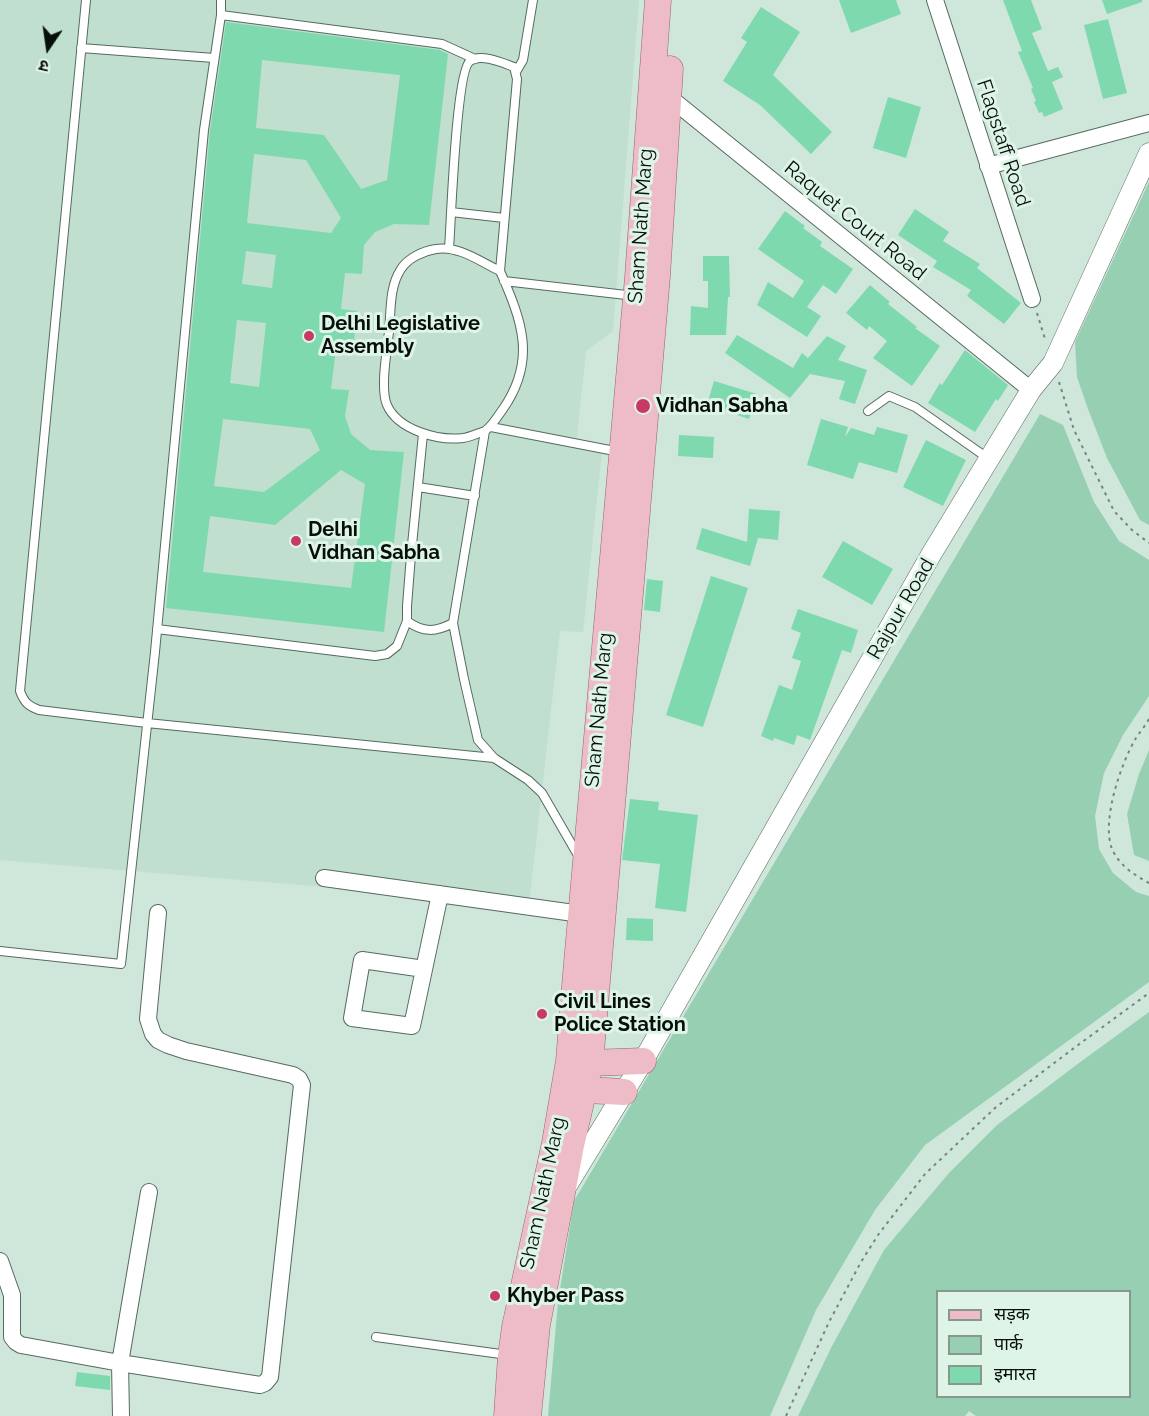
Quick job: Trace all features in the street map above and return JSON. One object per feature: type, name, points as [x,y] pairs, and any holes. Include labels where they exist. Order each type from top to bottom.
[{"type":"main road","name":"Sham Nath Marg","points":[[658,0],[660,93]]},
{"type":"main road","name":"Sham Nath Marg","points":[[528,1416],[537,1325],[562,1193],[579,1062],[645,298],[660,93],[675,0]]},
{"type":"main road","name":"Sham Nath Marg","points":[[579,1062],[581,914],[596,869],[630,593],[632,453],[652,327],[645,298]]},
{"type":"main road","points":[[579,1062],[643,1061]]},
{"type":"main road","name":"Sham Nath Marg","points":[[507,1416],[515,1328],[555,1143],[574,1089]]},
{"type":"main road","points":[[574,1089],[624,1092]]},
{"type":"street","name":"Flagstaff Road","points":[[935,0],[1032,299]]},
{"type":"street","name":"Raquet Court Road","points":[[660,93],[1031,390]]},
{"type":"street","points":[[988,166],[1149,123]]},
{"type":"street","name":"Rajpur Road","points":[[562,1193],[643,1061],[932,553],[1031,390],[1053,363],[1149,153]]},
{"type":"street","points":[[324,878],[581,914]]},
{"type":"street","points":[[424,969],[362,960],[351,1018],[412,1026],[440,894]]},
{"type":"street","points":[[0,1261],[12,1295],[6,1318],[12,1337],[21,1345],[260,1385],[268,1381],[270,1377],[302,1085],[293,1075],[186,1051],[158,1040],[153,1034],[148,1019],[158,913]]},
{"type":"street","points":[[121,1416],[120,1363],[149,1192]]},
{"type":"lane","points":[[86,0],[20,692],[24,700],[30,707],[39,710],[494,758]]},
{"type":"lane","points":[[0,951],[121,964],[157,629],[204,130],[221,0]]},
{"type":"lane","points":[[516,72],[523,60],[533,0]]},
{"type":"lane","points":[[220,15],[442,44],[475,59]]},
{"type":"lane","points":[[81,48],[214,58]]},
{"type":"lane","points":[[449,249],[458,107],[464,71],[470,60],[493,59],[514,67],[517,79],[500,271],[522,330],[523,357],[514,390],[488,429],[474,496],[453,623],[478,740],[494,758],[528,780],[542,793],[596,869]]},
{"type":"lane","points":[[452,212],[504,218]]},
{"type":"lane","points":[[500,271],[462,252],[449,249],[436,249],[419,254],[401,269],[393,290],[384,388],[387,405],[396,418],[409,428],[423,434],[463,438],[488,429],[632,453]]},
{"type":"lane","points":[[504,281],[645,298]]},
{"type":"lane","points":[[652,327],[660,353]]},
{"type":"lane","points":[[868,411],[889,396],[915,407],[989,459]]},
{"type":"lane","points":[[157,629],[375,656],[387,654],[397,646],[407,621],[423,434]]},
{"type":"lane","points":[[630,593],[640,566],[649,478]]},
{"type":"lane","points":[[418,487],[474,496]]},
{"type":"lane","points":[[407,621],[416,628],[429,630],[444,628],[453,623]]},
{"type":"lane","points":[[376,1337],[511,1356]]},
{"type":"path","points":[[1032,299],[1074,430],[1114,511],[1132,530],[1149,543]]},
{"type":"path","points":[[1149,719],[1135,740],[1118,777],[1110,811],[1108,835],[1113,850],[1123,865],[1136,877],[1149,883]]},
{"type":"path","points":[[786,1416],[829,1322],[861,1262],[878,1235],[925,1174],[994,1108],[1149,993]]},
{"type":"shaded area","name":"Delhi Vidhan Sabha","points":[[0,0],[639,0],[613,331],[586,351],[576,446],[602,451],[583,632],[560,631],[529,904],[0,860]]},
{"type":"green space","points":[[1149,182],[1149,525],[1140,520],[1107,458],[1077,377],[1075,342]]},
{"type":"green space","points":[[1040,414],[1063,425],[1094,502],[1119,541],[1149,560],[1149,696],[1123,735],[1104,773],[1095,816],[1099,849],[1113,873],[1136,892],[1149,896],[1149,982],[925,1145],[875,1210],[816,1310],[770,1416],[548,1416],[558,1302],[574,1201]]},
{"type":"green space","points":[[1149,750],[1149,861],[1134,855],[1127,814]]},
{"type":"green space","points":[[1149,1012],[1149,1416],[976,1416],[969,1411],[965,1416],[798,1416],[831,1348],[884,1250],[949,1173],[997,1125]]},
{"type":"building","points":[[839,0],[896,0],[901,14],[851,33]]},
{"type":"building","points":[[1003,0],[1031,0],[1042,29],[1032,33],[1048,71],[1058,67],[1063,77],[1052,82],[1063,109],[1044,117],[1042,112],[1039,113],[1034,102],[1036,101],[1031,89],[1033,88],[1018,52],[1022,51]]},
{"type":"building","points":[[1102,0],[1142,0],[1142,2],[1107,14]]},
{"type":"building","points":[[761,7],[800,32],[773,75],[832,132],[811,154],[760,105],[723,81],[747,42],[741,38]]},
{"type":"building","points":[[1108,19],[1127,93],[1103,99],[1084,25]]},
{"type":"building","name":"Delhi Legislative Assembly","points":[[226,22],[440,50],[448,54],[429,225],[394,224],[375,232],[364,245],[362,274],[345,273],[341,309],[357,311],[353,351],[336,349],[331,389],[349,390],[345,416],[351,434],[370,450],[404,452],[384,632],[166,608],[210,131]],"holes":[[[262,60],[400,75],[387,180],[361,189],[324,135],[256,128]],[[254,154],[306,160],[341,218],[331,233],[247,223]],[[246,251],[276,255],[272,288],[242,284]],[[237,320],[266,323],[259,387],[230,383]],[[223,419],[310,429],[320,450],[264,492],[214,486]],[[341,470],[365,484],[351,588],[203,572],[210,516],[275,525]]]},
{"type":"building","points":[[888,97],[921,107],[906,158],[873,148]]},
{"type":"building","points":[[915,209],[949,232],[943,241],[980,264],[977,268],[1021,303],[1004,324],[967,296],[971,290],[933,267],[937,261],[898,235]]},
{"type":"building","points":[[785,211],[822,242],[820,246],[853,269],[836,294],[823,285],[807,307],[821,316],[807,337],[757,305],[768,282],[793,298],[804,281],[758,249]]},
{"type":"building","points":[[703,256],[729,256],[730,297],[728,297],[726,335],[690,335],[691,306],[708,308],[708,281],[703,281]]},
{"type":"building","points":[[870,285],[890,302],[888,304],[917,327],[915,328],[940,346],[912,386],[873,358],[887,341],[869,326],[867,330],[846,313]]},
{"type":"building","points":[[737,335],[793,368],[802,353],[808,358],[827,336],[846,346],[838,360],[867,370],[855,404],[839,399],[845,381],[810,374],[790,398],[725,353]]},
{"type":"building","points":[[965,350],[1008,385],[975,432],[928,403]]},
{"type":"building","points":[[714,381],[757,394],[749,419],[707,405]]},
{"type":"building","points":[[821,419],[848,427],[845,437],[851,428],[874,435],[877,427],[908,435],[897,473],[859,462],[853,479],[807,465]]},
{"type":"building","points":[[679,435],[714,437],[713,458],[678,456]]},
{"type":"building","points":[[926,440],[966,460],[943,506],[903,487]]},
{"type":"building","points":[[749,509],[780,511],[778,540],[758,538],[750,566],[696,549],[702,528],[747,542]]},
{"type":"building","points":[[843,541],[893,569],[872,605],[822,577]]},
{"type":"building","points":[[711,576],[748,588],[703,727],[666,715]]},
{"type":"building","points":[[647,579],[663,581],[660,612],[644,610]]},
{"type":"building","points":[[798,609],[858,630],[851,653],[842,650],[810,740],[797,735],[794,745],[761,736],[779,685],[792,690],[801,661],[792,658],[801,633],[791,629]]},
{"type":"building","points":[[630,799],[659,802],[658,810],[698,815],[686,912],[655,908],[660,864],[622,860]]},
{"type":"building","points":[[627,918],[653,919],[653,941],[626,940]]},
{"type":"building","points":[[77,1372],[110,1376],[110,1390],[75,1386]]},
{"type":"place","name":"Delhi Legislative Assembly","points":[[309,336]]},
{"type":"place","name":"Vidhan Sabha","points":[[643,406]]},
{"type":"place","name":"Delhi Vidhan Sabha","points":[[296,541]]},
{"type":"place","name":"Civil Lines Police Station","points":[[542,1014]]},
{"type":"place","name":"Khyber Pass","points":[[495,1296]]}]
